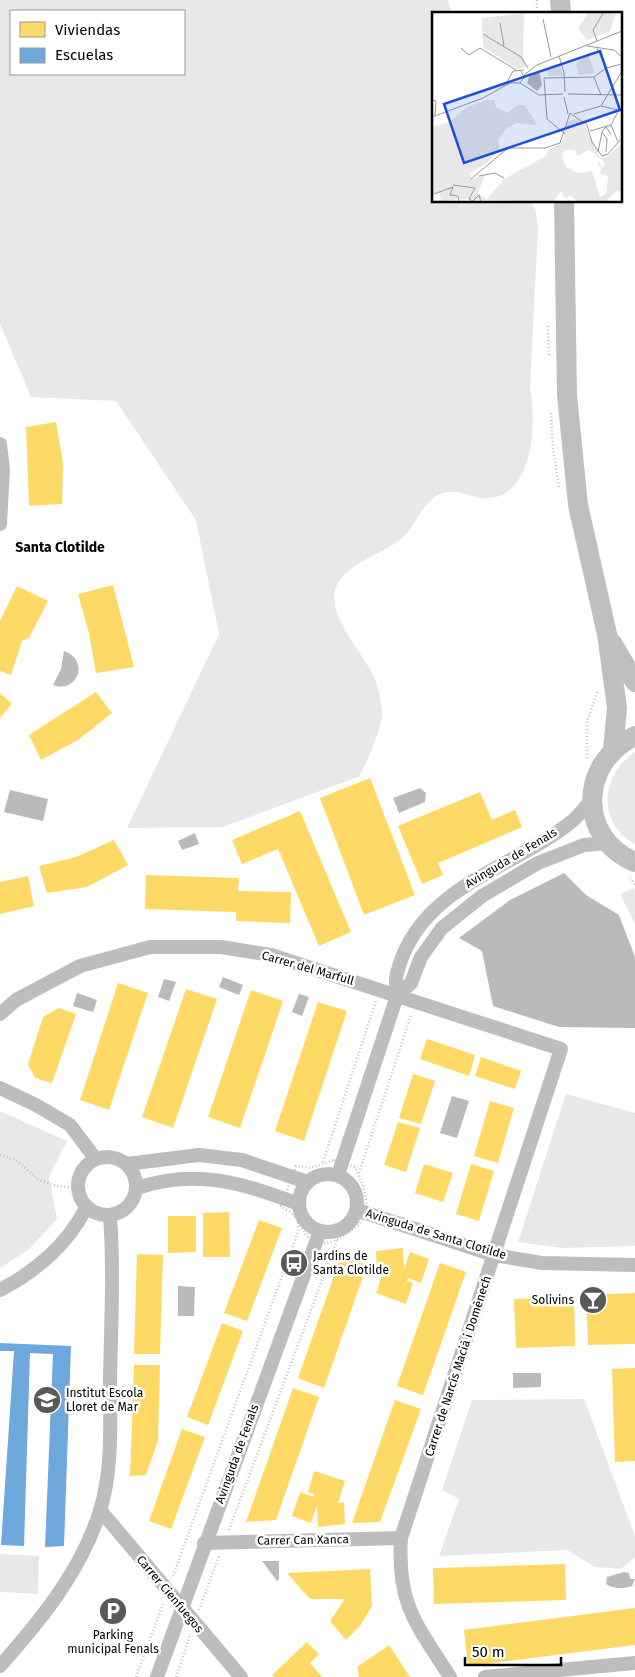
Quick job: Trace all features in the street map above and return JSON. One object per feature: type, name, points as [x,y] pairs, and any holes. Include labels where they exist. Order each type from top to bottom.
[{"type":"main road","points":[[564,202],[567,395],[578,505],[607,634],[616,708],[613,750]]},
{"type":"main road","points":[[607,634],[635,682]]},
{"type":"main road","points":[[635,736],[613,750],[597,775],[592,800],[596,822],[608,843],[619,854],[635,862]]},
{"type":"street","points":[[0,444],[3,470],[0,524]]},
{"type":"street","name":"Avinguda de Fenals","points":[[340,1169],[397,996],[394,978],[408,944],[428,915],[472,880],[546,839],[572,821],[592,800]]},
{"type":"street","name":"Avinguda de Fenals","points":[[397,996],[411,983],[422,957],[442,928],[482,896],[538,864],[584,845],[608,843]]},
{"type":"street","name":"Carrer del Marfull","points":[[0,1014],[16,1000],[80,966],[150,947],[221,947],[271,955],[561,1049]]},
{"type":"street","name":"Carrer de Narcís Macià i Domènech","points":[[450,1677],[411,1616],[403,1594],[399,1568],[401,1538],[561,1049]]},
{"type":"street","points":[[0,1088],[36,1104],[70,1125],[95,1158]]},
{"type":"street","points":[[127,1164],[199,1155],[242,1160],[307,1182]]},
{"type":"street","points":[[111,1156],[127,1164],[134,1175],[137,1188],[134,1199],[123,1212],[110,1216],[95,1214],[86,1208],[76,1188],[81,1171],[95,1158],[111,1156]]},
{"type":"street","points":[[340,1169],[356,1193],[361,1211],[347,1226],[318,1236],[305,1221],[299,1204],[299,1196],[307,1182],[322,1174],[340,1169]]},
{"type":"street","points":[[137,1188],[158,1181],[192,1177],[226,1180],[299,1204]]},
{"type":"street","points":[[0,1290],[28,1273],[51,1254],[77,1226],[86,1208]]},
{"type":"street","name":"Avinguda de Santa Clotilde","points":[[361,1211],[494,1254],[542,1263],[635,1265]]},
{"type":"street","points":[[0,1666],[38,1623],[71,1575],[100,1510],[109,1455],[113,1260],[110,1216]]},
{"type":"street","name":"Avinguda de Fenals","points":[[157,1677],[204,1543],[318,1236]]},
{"type":"street","name":"Carrer Cienfuegos","points":[[100,1510],[241,1677]]},
{"type":"street","name":"Carrer Can Xanca","points":[[204,1543],[401,1538]]},
{"type":"street","points":[[485,1677],[635,1663]]},
{"type":"path","points":[[322,1164],[375,1007],[373,996]]},
{"type":"path","points":[[358,1175],[408,1022],[414,1011]]},
{"type":"path","points":[[0,1155],[16,1160],[39,1180],[57,1186],[76,1188]]},
{"type":"path","points":[[334,1160],[340,1169],[355,1167],[363,1182],[367,1200],[361,1211],[358,1227],[337,1240],[325,1244],[318,1236],[305,1235],[289,1210],[282,1208],[296,1166],[310,1168],[334,1160]]},
{"type":"path","points":[[136,1677],[298,1232],[298,1222]]},
{"type":"path","points":[[176,1677],[337,1240]]},
{"type":"shaded area","points":[[0,0],[448,0],[451,12],[432,12],[432,202],[531,202],[536,213],[538,229],[530,387],[533,416],[530,451],[518,481],[508,491],[488,498],[456,492],[443,493],[436,496],[424,507],[406,535],[350,569],[338,583],[334,594],[339,618],[373,675],[382,707],[380,726],[360,776],[223,827],[127,828],[219,634],[196,520],[116,401],[31,397],[0,324]]},
{"type":"shaded area","points":[[64,651],[72,655],[77,661],[78,675],[69,685],[53,685],[61,669]]},
{"type":"shaded area","points":[[635,752],[635,844],[622,835],[614,824],[609,811],[608,798],[610,785],[615,773],[624,761]]},
{"type":"shaded area","points":[[420,788],[426,793],[425,802],[399,813],[393,798]]},
{"type":"shaded area","points":[[10,790],[48,799],[43,821],[4,812]]},
{"type":"shaded area","points":[[195,833],[199,844],[182,850],[178,841]]},
{"type":"shaded area","points":[[564,873],[586,895],[619,915],[635,957],[635,1028],[559,1027],[493,1006],[482,951],[459,938],[510,900]]},
{"type":"shaded area","points":[[633,888],[635,891],[635,924],[620,894]]},
{"type":"shaded area","points":[[223,977],[243,985],[239,995],[219,987]]},
{"type":"shaded area","points":[[164,979],[176,982],[169,1001],[158,997]]},
{"type":"shaded area","points":[[77,993],[97,1000],[93,1012],[73,1006]]},
{"type":"shaded area","points":[[299,994],[309,997],[302,1016],[292,1012]]},
{"type":"shaded area","points":[[566,1094],[635,1113],[635,1246],[562,1248],[518,1242]]},
{"type":"shaded area","points":[[452,1096],[469,1101],[457,1138],[440,1133]]},
{"type":"shaded area","points":[[0,1111],[67,1141],[49,1177],[57,1219],[28,1250],[0,1268]]},
{"type":"shaded area","points":[[178,1286],[195,1287],[194,1316],[178,1316]]},
{"type":"shaded area","points":[[513,1373],[541,1373],[541,1387],[513,1388]]},
{"type":"shaded area","points":[[584,1399],[635,1536],[635,1557],[621,1569],[595,1567],[567,1550],[439,1556],[459,1499],[442,1490],[472,1400]]},
{"type":"shaded area","points":[[0,1554],[39,1556],[38,1594],[0,1592]]},
{"type":"shaded area","points":[[262,1561],[279,1561],[279,1579],[277,1581]]},
{"type":"shaded area","points":[[624,1572],[629,1573],[630,1579],[635,1579],[632,1586],[618,1588],[606,1584],[607,1577]]},
{"type":"building: Viviendas","points":[[56,422],[63,464],[62,504],[29,506],[26,427]]},
{"type":"building: Viviendas","points":[[113,585],[134,667],[96,673],[89,633],[78,594]]},
{"type":"building: Viviendas","points":[[17,586],[48,601],[29,638],[22,641],[11,675],[0,671],[0,621]]},
{"type":"building: Viviendas","points":[[96,692],[112,713],[78,740],[41,760],[29,735]]},
{"type":"building: Viviendas","points":[[0,693],[12,704],[0,718]]},
{"type":"building: Viviendas","points":[[370,778],[415,895],[364,915],[320,798]]},
{"type":"building: Viviendas","points":[[480,792],[492,820],[515,810],[522,827],[438,863],[443,875],[422,884],[398,826]]},
{"type":"building: Viviendas","points":[[300,811],[351,932],[319,946],[278,849],[242,864],[232,840]]},
{"type":"building: Viviendas","points":[[114,840],[128,865],[87,887],[47,893],[39,866],[76,857]]},
{"type":"building: Viviendas","points":[[146,875],[239,878],[238,891],[291,892],[290,923],[236,921],[236,912],[145,909]]},
{"type":"building: Viviendas","points":[[28,876],[34,906],[0,914],[0,882]]},
{"type":"building: Viviendas","points":[[118,983],[148,993],[109,1110],[80,1100]]},
{"type":"building: Viviendas","points":[[186,989],[217,999],[173,1128],[142,1117]]},
{"type":"building: Viviendas","points":[[251,990],[283,1001],[240,1128],[208,1117]]},
{"type":"building: Viviendas","points":[[318,1002],[347,1011],[304,1141],[275,1131]]},
{"type":"building: Viviendas","points":[[59,1008],[76,1014],[52,1083],[35,1078],[28,1064],[43,1017]]},
{"type":"building: Viviendas","points":[[427,1039],[475,1055],[469,1076],[420,1059]]},
{"type":"building: Viviendas","points":[[481,1057],[521,1071],[515,1089],[475,1076]]},
{"type":"building: Viviendas","points":[[413,1074],[435,1081],[421,1124],[399,1118]]},
{"type":"building: Viviendas","points":[[490,1101],[514,1108],[498,1163],[474,1156]]},
{"type":"building: Viviendas","points":[[398,1122],[420,1128],[406,1172],[384,1165]]},
{"type":"building: Viviendas","points":[[424,1164],[453,1173],[443,1202],[415,1193]]},
{"type":"building: Viviendas","points":[[471,1164],[494,1171],[479,1221],[456,1214]]},
{"type":"building: Viviendas","points":[[229,1212],[230,1257],[203,1257],[203,1213]]},
{"type":"building: Viviendas","points":[[168,1216],[196,1216],[196,1252],[168,1253]]},
{"type":"building: Viviendas","points":[[259,1220],[282,1228],[247,1321],[224,1313]]},
{"type":"building: Viviendas","points":[[403,1248],[404,1269],[410,1252],[429,1259],[421,1283],[408,1278],[407,1281],[413,1283],[406,1304],[376,1293],[383,1272],[377,1272],[376,1251]]},
{"type":"building: Viviendas","points":[[137,1254],[163,1255],[160,1354],[134,1354]]},
{"type":"building: Viviendas","points":[[341,1256],[367,1265],[324,1388],[298,1378]]},
{"type":"building: Viviendas","points":[[440,1263],[466,1272],[423,1395],[397,1386]]},
{"type":"building: Viviendas","points":[[635,1293],[635,1344],[588,1345],[586,1295]]},
{"type":"building: Viviendas","points":[[574,1297],[575,1346],[516,1348],[514,1299]]},
{"type":"building: Viviendas","points":[[222,1323],[243,1331],[208,1425],[187,1417]]},
{"type":"building: Viviendas","points":[[134,1365],[160,1365],[158,1440],[146,1475],[130,1476]]},
{"type":"building: Viviendas","points":[[635,1368],[635,1461],[615,1462],[612,1369]]},
{"type":"building: Viviendas","points":[[293,1388],[319,1397],[276,1520],[246,1522]]},
{"type":"building: Viviendas","points":[[395,1400],[421,1409],[380,1522],[352,1523]]},
{"type":"building: Viviendas","points":[[182,1429],[205,1437],[171,1529],[149,1521]]},
{"type":"building: Viviendas","points":[[314,1471],[345,1481],[338,1503],[344,1502],[345,1524],[318,1527],[317,1506],[311,1523],[292,1516],[300,1492],[313,1497],[314,1494],[308,1492]]},
{"type":"building: Viviendas","points":[[565,1564],[566,1600],[434,1604],[433,1568]]},
{"type":"building: Viviendas","points":[[370,1569],[372,1606],[360,1626],[346,1640],[330,1621],[345,1599],[310,1599],[287,1573]]},
{"type":"building: Viviendas","points":[[635,1608],[635,1645],[468,1666],[464,1630]]},
{"type":"building: Viviendas","points":[[307,1642],[319,1654],[310,1663],[322,1677],[275,1677],[272,1675]]},
{"type":"building: Viviendas","points":[[389,1645],[410,1677],[359,1677],[357,1667]]},
{"type":"building: Escuelas","points":[[0,1343],[71,1346],[64,1546],[45,1547],[53,1354],[30,1353],[24,1546],[1,1545],[14,1351],[0,1351]]},
{"type":"place","name":"Jardins de Santa Clotilde","points":[[294,1263]]},
{"type":"place","name":"Solivins","points":[[593,1300]]},
{"type":"place","name":"Institut Escola Lloret de Mar","points":[[47,1400]]},
{"type":"place","name":"Parking municipal Fenals","points":[[113,1611]]},
{"type":"district","name":"Santa Clotilde","points":[[60,547]]}]
